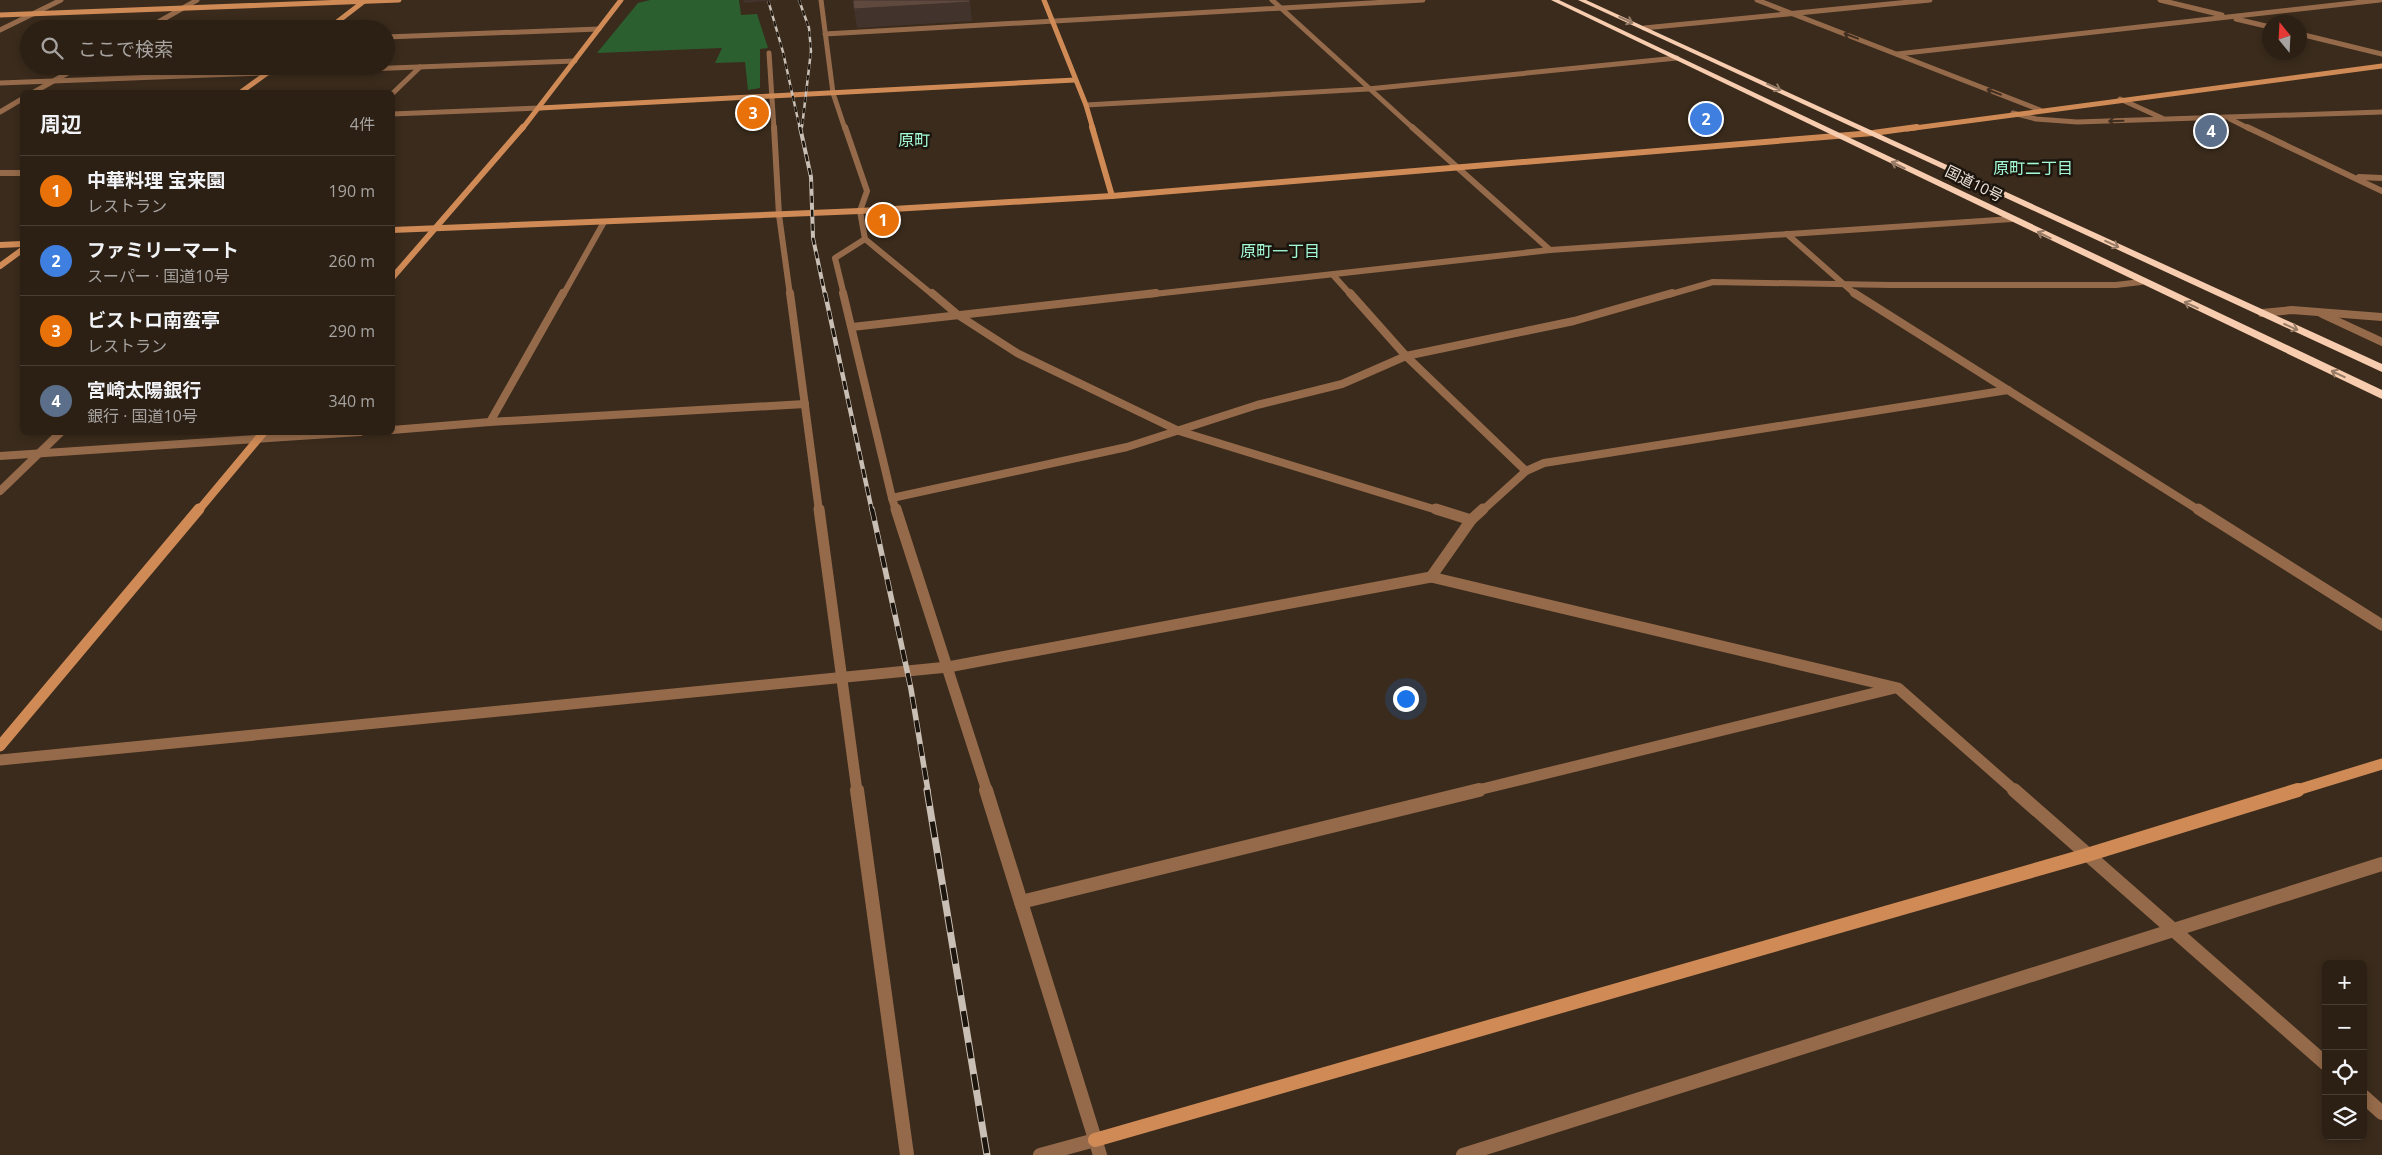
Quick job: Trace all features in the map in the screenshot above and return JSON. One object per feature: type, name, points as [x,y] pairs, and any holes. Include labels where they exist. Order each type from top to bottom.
[{"type":"highway","name":"国道10号","points":[[1554,0],[2141,282],[2382,395]]},
{"type":"highway","name":"国道10号","points":[[1581,0],[2382,368]]},
{"type":"street","points":[[21,20],[61,0]]},
{"type":"street","points":[[161,20],[197,0]]},
{"type":"street","points":[[0,15],[399,0]]},
{"type":"street","points":[[395,274],[540,108],[621,0]]},
{"type":"street","points":[[821,0],[833,93],[867,191],[860,212],[865,239],[958,315],[1017,352],[1179,431],[1471,520]]},
{"type":"street","points":[[1044,0],[1086,105],[1112,196]]},
{"type":"street","points":[[1272,0],[1368,89],[1461,168],[1550,250]]},
{"type":"street","points":[[825,34],[1423,0]]},
{"type":"street","points":[[1757,0],[2040,110]]},
{"type":"street","points":[[1644,28],[1930,0]]},
{"type":"street","points":[[2160,0],[2262,24]]},
{"type":"street","points":[[1897,54],[2380,0]]},
{"type":"street","points":[[340,20],[364,1]]},
{"type":"street","points":[[0,30],[20,20]]},
{"type":"street","points":[[395,37],[599,28]]},
{"type":"street","points":[[2307,36],[2382,54]]},
{"type":"street","points":[[769,52],[779,215],[907,1155]]},
{"type":"street","points":[[1086,105],[1368,89],[1677,58]]},
{"type":"street","points":[[395,68],[575,61]]},
{"type":"street","points":[[395,230],[860,212],[1112,196],[1461,168],[1873,133],[2013,113],[2382,66]]},
{"type":"street","points":[[395,91],[420,67]]},
{"type":"street","points":[[38,90],[64,75]]},
{"type":"street","points":[[0,83],[197,75]]},
{"type":"street","points":[[244,90],[265,75]]},
{"type":"street","points":[[395,114],[1075,80]]},
{"type":"street","points":[[0,112],[20,100]]},
{"type":"street","points":[[2120,100],[2165,119]]},
{"type":"street","points":[[2013,113],[2036,119],[2060,122],[2382,112]]},
{"type":"street","points":[[2227,117],[2382,191]]},
{"type":"street","points":[[0,174],[20,172]]},
{"type":"street","points":[[2356,177],[2382,178]]},
{"type":"street","points":[[852,327],[1550,250],[2012,219]]},
{"type":"street","points":[[490,422],[604,222]]},
{"type":"street","points":[[1787,234],[1856,295],[2382,625]]},
{"type":"street","points":[[865,239],[835,258],[892,498],[948,667],[1097,1148]]},
{"type":"street","points":[[0,245],[20,244]]},
{"type":"street","points":[[0,266],[20,251]]},
{"type":"street","points":[[1333,275],[1406,356],[1526,471]]},
{"type":"street","points":[[892,498],[1127,447],[1257,405],[1342,384],[1406,356],[1574,321],[1712,282],[2116,285],[2141,282]]},
{"type":"street","points":[[2262,313],[2292,310],[2382,317]]},
{"type":"street","points":[[2314,311],[2382,342]]},
{"type":"street","points":[[1431,577],[1471,520],[1526,471],[1544,463],[2008,390]]},
{"type":"street","points":[[395,430],[490,422],[805,404]]},
{"type":"street","points":[[0,491],[57,435]]},
{"type":"street","points":[[0,456],[300,435]]},
{"type":"street","points":[[0,746],[260,437]]},
{"type":"street","points":[[0,760],[948,667],[1431,577],[1898,688],[2322,1060]]},
{"type":"street","points":[[1021,902],[1898,688]]},
{"type":"street","points":[[1040,1155],[1097,1148],[2087,855],[2382,764]]},
{"type":"street","points":[[1463,1155],[2382,864]]},
{"type":"street","points":[[2367,1100],[2382,1113]]},
{"type":"green space","points":[[650,0],[739,0],[741,15],[757,14],[768,48],[760,49],[760,88],[748,90],[745,62],[715,63],[722,48],[597,53],[638,3]]},
{"type":"building","points":[[853,0],[969,0],[970,2],[854,9]]},
{"type":"railway","points":[[768,0],[783,52],[800,129]]},
{"type":"railway","points":[[799,0],[809,28],[811,51],[802,127]]},
{"type":"railway","points":[[800,127],[811,177],[813,238],[825,295]]},
{"type":"railway","points":[[825,293],[872,511]]},
{"type":"railway","points":[[872,509],[911,689],[928,791]]},
{"type":"railway","points":[[927,790],[987,1155]]},
{"type":"place","name":"ビストロ南蛮亭","points":[[753,113]]},
{"type":"place","name":"ファミリーマート","points":[[1706,119]]},
{"type":"place","name":"宮崎太陽銀行","points":[[2211,131]]},
{"type":"place","name":"中華料理 宝来園","points":[[883,220]]},
{"type":"district","name":"原町","points":[[914,140]]},
{"type":"district","name":"原町二丁目","points":[[2033,168]]},
{"type":"district","name":"原町一丁目","points":[[1280,251]]}]
